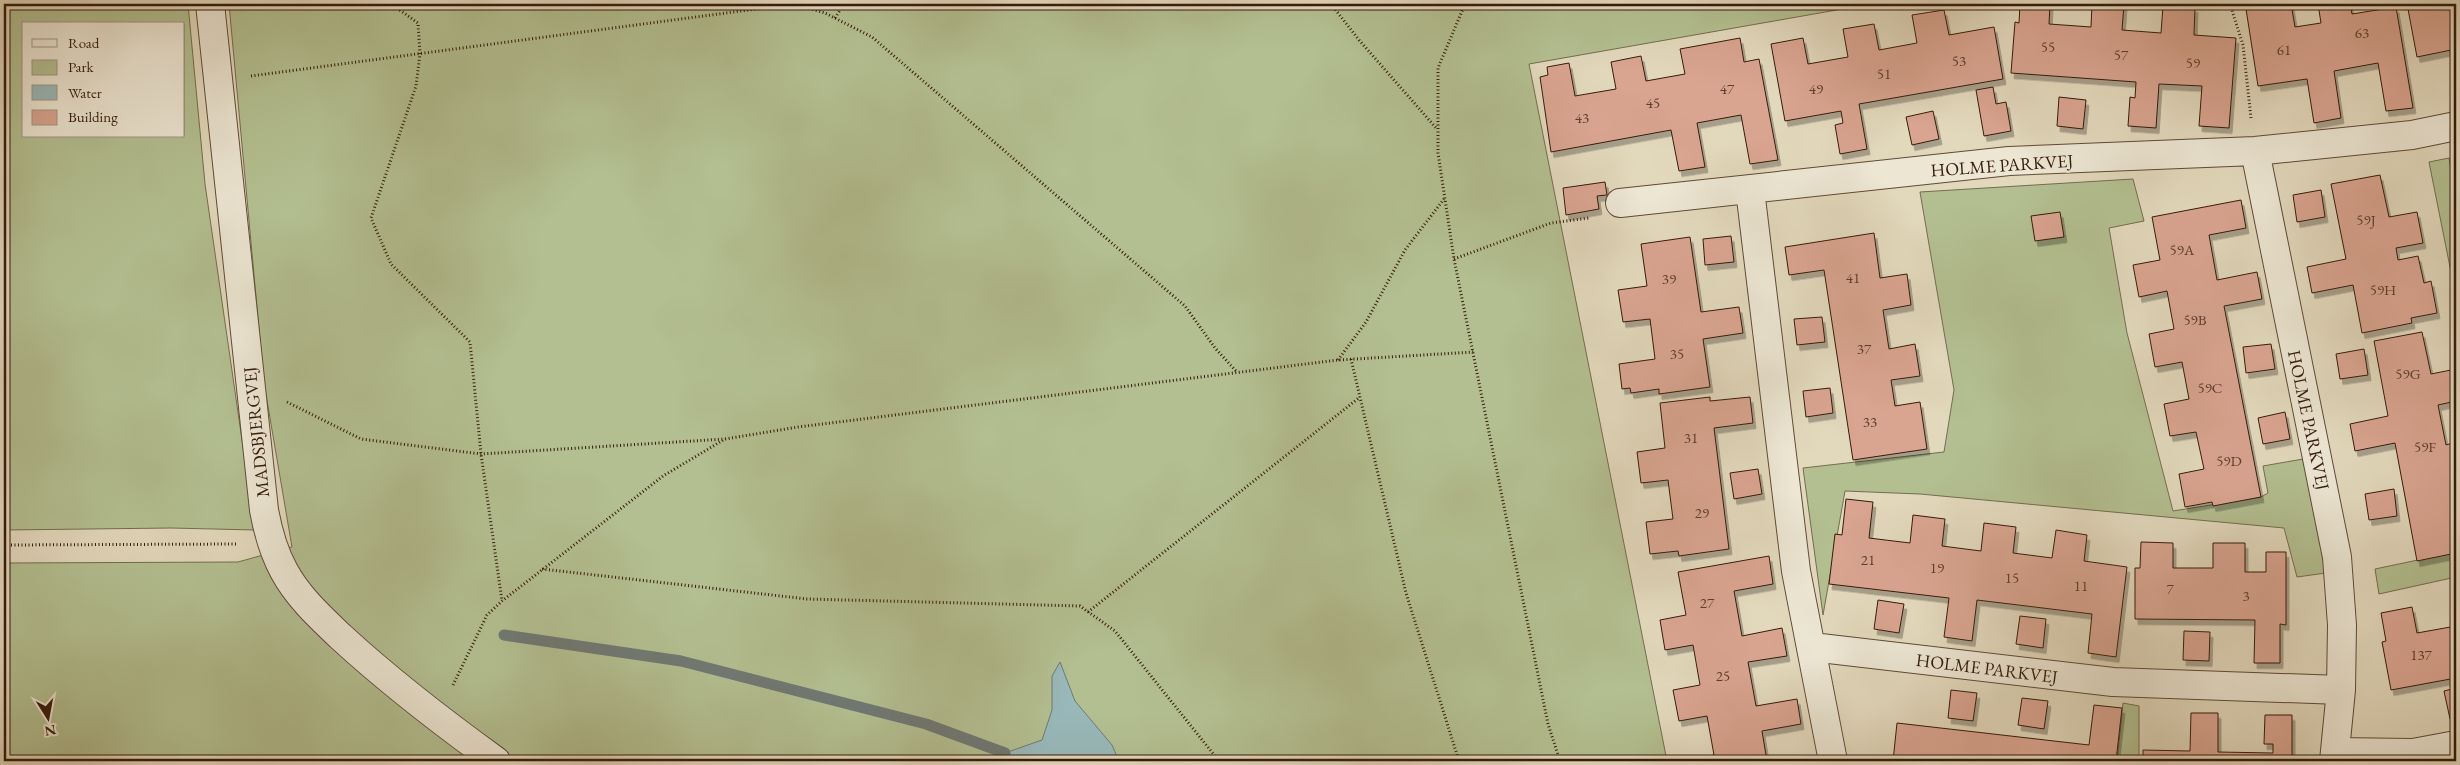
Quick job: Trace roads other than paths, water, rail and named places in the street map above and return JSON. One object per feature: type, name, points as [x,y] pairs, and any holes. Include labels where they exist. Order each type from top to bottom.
[{"type":"street","name":"MADSBJERGVEJ","points":[[210,4],[264,510],[271,544],[284,572],[303,600],[380,673],[496,761]]},
{"type":"street","name":"HOLME PARKVEJ","points":[[1620,203],[2009,161],[2254,151],[2412,135],[2456,126]]},
{"type":"street","name":"HOLME PARKVEJ","points":[[2254,151],[2337,557],[2342,625],[2341,690],[2335,757],[2413,753],[2456,745]]},
{"type":"street","points":[[1750,190],[1796,571],[1833,761]]},
{"type":"street","name":"HOLME PARKVEJ","points":[[1812,648],[2113,682],[2341,690]]},
{"type":"water","points":[[1060,662],[1075,701],[1112,745],[1119,761],[1011,761],[1005,753],[1042,740],[1052,710],[1052,676]]},
{"type":"waterway","points":[[504,635],[681,661],[926,724],[1005,753]]}]
